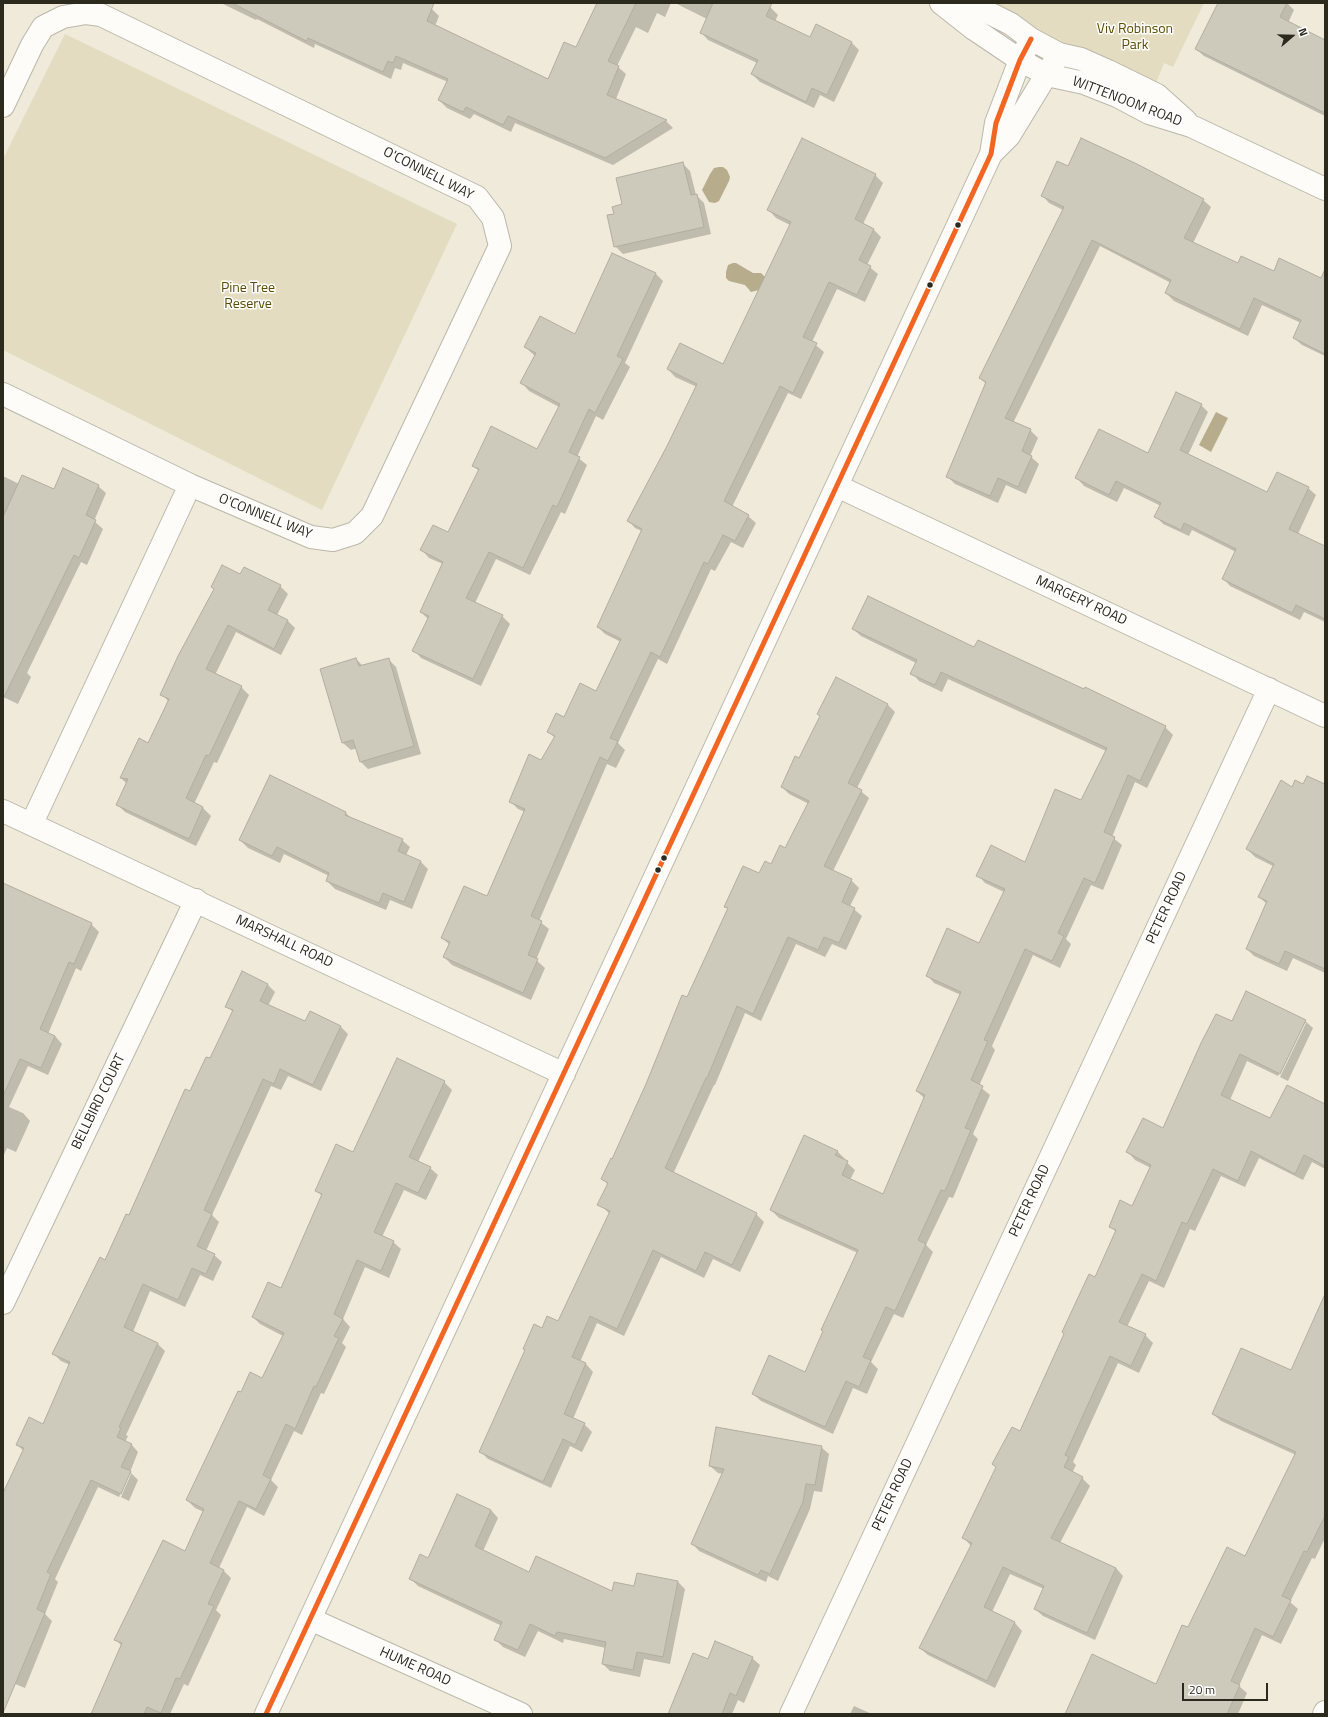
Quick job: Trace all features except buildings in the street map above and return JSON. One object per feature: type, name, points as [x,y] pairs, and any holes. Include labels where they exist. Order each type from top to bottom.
[{"type":"street","name":"WITTENOOM ROAD","points":[[941,3],[974,29],[1020,60],[1047,75],[1084,83],[1117,96],[1149,113],[1191,126],[1325,190]]},
{"type":"street","name":"WITTENOOM ROAD","points":[[946,3],[983,10],[1011,24],[1031,39],[1059,54],[1081,59],[1157,95],[1191,126]]},
{"type":"street","name":"O'CONNELL WAY","points":[[3,106],[32,45],[44,27],[63,17],[86,13],[101,15],[477,197],[494,218],[500,246],[372,516],[355,533],[333,540],[311,537],[190,485],[3,394]]},
{"type":"street","points":[[266,1714],[991,154],[996,123],[1020,60],[1031,39]]},
{"type":"street","points":[[991,154],[1009,136],[1059,54]]},
{"type":"street","points":[[32,823],[190,485]]},
{"type":"street","name":"MARGERY ROAD","points":[[837,486],[1325,716]]},
{"type":"street","name":"PETER ROAD","points":[[791,1714],[1268,689]]},
{"type":"street","name":"MARSHALL ROAD","points":[[3,811],[32,823],[564,1074]]},
{"type":"street","name":"BELLBIRD COURT","points":[[3,1303],[196,900]]},
{"type":"street","name":"HUME ROAD","points":[[310,1619],[521,1714]]},
{"type":"green space","name":"Viv Robinson Park","points":[[983,3],[1204,3],[1173,67],[1164,63],[1154,88]]},
{"type":"green space","name":"Pine Tree Reserve","points":[[65,34],[457,224],[322,510],[3,350],[3,159]]},
{"type":"shaded area","points":[[723,167],[727,170],[730,177],[729,181],[719,201],[715,203],[709,202],[702,190],[714,168]]},
{"type":"shaded area","points":[[736,263],[753,273],[761,273],[765,277],[759,290],[751,292],[745,285],[729,281],[726,278],[728,265]]},
{"type":"shaded area","points":[[1216,412],[1228,418],[1211,452],[1199,445]]},
{"type":"transit line","points":[[266,1714],[991,154],[996,123],[1020,60],[1031,39]]}]
